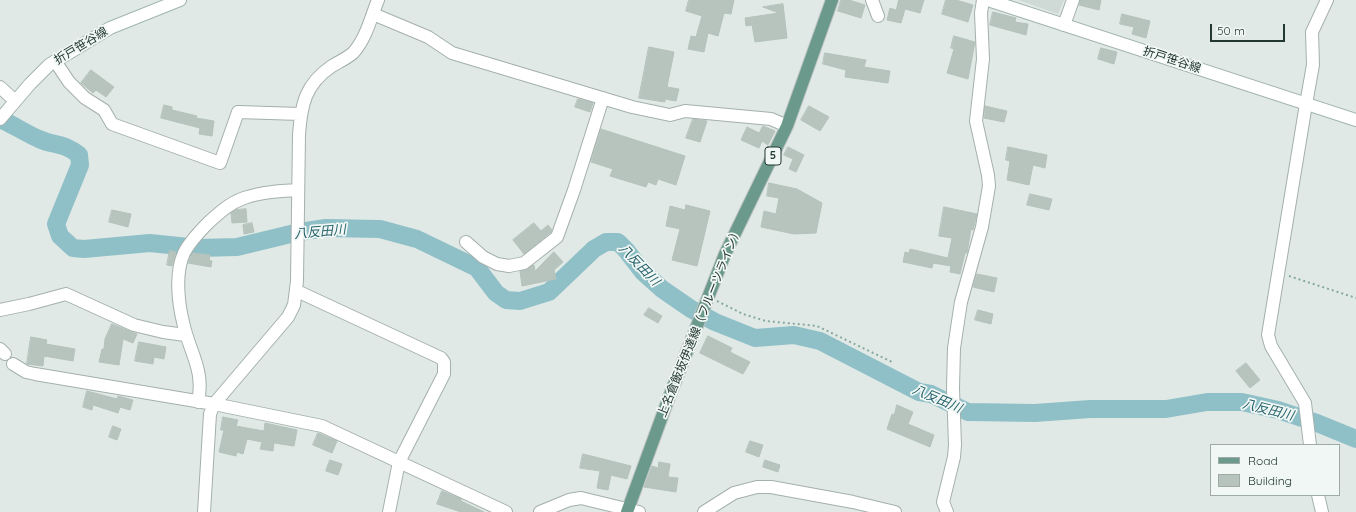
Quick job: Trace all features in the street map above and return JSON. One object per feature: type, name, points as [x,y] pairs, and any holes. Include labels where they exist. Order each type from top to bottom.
[{"type":"main road","name":"上名倉飯坂伊達線（フルーツライン）","points":[[631,511],[657,427],[698,326],[725,254],[787,126],[832,0]]},
{"type":"street","name":"折戸笹谷線","points":[[0,119],[30,84],[55,61],[110,28],[180,0]]},
{"type":"street","points":[[204,512],[210,414],[214,404],[288,317],[294,305],[296,291],[298,232],[300,114],[310,86],[319,76],[353,52],[363,38],[378,0]]},
{"type":"street","points":[[872,0],[878,16]]},
{"type":"street","points":[[947,512],[944,502],[955,445],[953,372],[954,348],[961,302],[980,233],[988,186],[988,175],[976,121],[983,59],[981,13],[983,0]]},
{"type":"street","name":"折戸笹谷線","points":[[988,0],[1356,120]]},
{"type":"street","points":[[1064,25],[1073,0]]},
{"type":"street","points":[[1309,440],[1306,407],[1302,395],[1268,340],[1313,65],[1312,32],[1327,0]]},
{"type":"street","points":[[373,14],[428,37],[452,53],[632,107],[670,115],[685,111],[731,114],[770,119],[787,126]]},
{"type":"street","points":[[55,61],[69,82],[85,98],[104,110],[112,124],[220,163],[238,112],[300,114]]},
{"type":"street","points":[[0,87],[15,101]]},
{"type":"street","points":[[466,242],[483,257],[496,264],[509,266],[524,263],[557,237],[603,98]]},
{"type":"street","points":[[198,402],[201,383],[199,368],[185,335],[179,288],[184,254],[192,241],[205,226],[230,204],[271,191],[298,190]]},
{"type":"street","points":[[296,291],[440,358],[444,362],[444,374],[399,462],[389,512]]},
{"type":"street","points":[[0,310],[30,304],[66,294],[134,325],[163,332],[185,335]]},
{"type":"street","points":[[13,364],[26,372],[35,374],[214,404],[322,426],[506,512]]},
{"type":"street","points":[[704,512],[734,493],[757,487],[771,487],[853,502],[895,512]]},
{"type":"street","points":[[1318,496],[1322,512]]},
{"type":"street","points":[[540,512],[569,500],[581,498],[631,511]]},
{"type":"path","points":[[1278,272],[1356,298]]},
{"type":"path","points":[[709,296],[743,314],[766,321],[817,326],[892,362]]},
{"type":"shaded area","points":[[1018,0],[1064,0],[1058,14]]},
{"type":"building","points":[[689,0],[734,0],[731,14],[724,13],[718,36],[708,33],[704,52],[688,49],[691,36],[696,37],[702,16],[686,11]]},
{"type":"building","points":[[841,0],[849,0],[865,5],[861,18],[838,11]]},
{"type":"building","points":[[899,0],[924,0],[920,13],[905,9],[901,23],[887,20],[890,8],[896,10]]},
{"type":"building","points":[[946,0],[956,0],[973,5],[968,22],[942,14]]},
{"type":"building","points":[[1080,0],[1101,0],[1099,10],[1079,5]]},
{"type":"building","points":[[783,4],[787,38],[755,42],[752,25],[746,26],[745,18],[779,13],[763,7]]},
{"type":"building","points":[[993,12],[1016,18],[1015,22],[1028,24],[1026,35],[990,25]]},
{"type":"building","points":[[1122,14],[1150,21],[1146,38],[1132,34],[1134,27],[1120,24]]},
{"type":"building","points":[[954,36],[975,42],[968,79],[947,73],[954,49],[951,48]]},
{"type":"building","points":[[649,47],[674,52],[667,87],[679,89],[676,101],[665,99],[665,102],[639,98]]},
{"type":"building","points":[[1101,48],[1117,52],[1114,64],[1098,59]]},
{"type":"building","points":[[825,53],[866,60],[864,67],[890,71],[888,83],[845,77],[846,70],[823,64]]},
{"type":"building","points":[[91,70],[114,87],[106,97],[96,90],[93,93],[81,83]]},
{"type":"building","points":[[578,99],[593,103],[590,112],[575,107]]},
{"type":"building","points":[[164,105],[172,107],[172,110],[197,116],[196,118],[214,121],[212,136],[199,134],[200,128],[161,118]]},
{"type":"building","points":[[809,106],[829,117],[820,131],[801,120]]},
{"type":"building","points":[[985,106],[1007,111],[1004,122],[984,118]]},
{"type":"building","points":[[693,119],[707,121],[700,142],[686,138]]},
{"type":"building","points":[[763,126],[775,131],[768,145],[762,141],[759,148],[741,140],[747,127],[759,133]]},
{"type":"building","points":[[601,129],[685,156],[676,185],[658,179],[656,185],[648,182],[646,187],[610,176],[613,169],[591,162]]},
{"type":"building","points":[[788,147],[804,155],[796,172],[789,169],[793,159],[784,155]]},
{"type":"building","points":[[1008,147],[1047,155],[1045,168],[1033,165],[1029,185],[1007,180],[1010,161],[1006,160]]},
{"type":"building","points":[[769,183],[797,189],[822,203],[816,233],[794,234],[761,227],[764,211],[776,214],[779,198],[767,196]]},
{"type":"building","points":[[1030,194],[1052,199],[1049,210],[1027,205]]},
{"type":"building","points":[[686,205],[710,211],[697,266],[672,260],[680,229],[666,226],[670,206],[685,210]]},
{"type":"building","points":[[944,207],[977,214],[973,230],[971,229],[967,253],[965,253],[960,274],[950,272],[951,266],[933,263],[932,268],[903,262],[905,252],[909,253],[910,249],[948,258],[952,238],[939,236]]},
{"type":"building","points":[[246,209],[247,222],[232,223],[231,213],[236,210]]},
{"type":"building","points":[[112,210],[131,214],[128,227],[109,222]]},
{"type":"building","points":[[252,223],[254,232],[244,234],[243,225]]},
{"type":"building","points":[[534,223],[541,231],[548,225],[552,230],[524,254],[513,240]]},
{"type":"building","points":[[170,250],[176,252],[172,266],[167,265]]},
{"type":"building","points":[[554,252],[563,262],[554,270],[556,279],[522,286],[520,271],[534,265],[535,271]]},
{"type":"building","points":[[193,253],[210,255],[209,260],[212,261],[211,267],[188,263]]},
{"type":"building","points":[[977,274],[997,278],[994,292],[973,287]]},
{"type":"building","points":[[649,308],[662,316],[658,323],[644,315]]},
{"type":"building","points":[[978,310],[993,314],[991,324],[975,320]]},
{"type":"building","points":[[112,324],[137,334],[133,343],[123,339],[119,365],[99,362],[102,349],[104,349],[105,339]]},
{"type":"building","points":[[708,336],[732,348],[730,352],[750,362],[743,374],[700,353]]},
{"type":"building","points":[[31,337],[47,340],[46,344],[75,349],[73,361],[44,356],[43,366],[27,364]]},
{"type":"building","points":[[139,342],[166,347],[164,359],[154,357],[153,364],[135,361]]},
{"type":"building","points":[[1246,363],[1260,380],[1250,388],[1236,371]]},
{"type":"building","points":[[87,391],[117,399],[118,396],[133,400],[130,410],[120,407],[118,413],[93,405],[92,410],[83,407]]},
{"type":"building","points":[[897,405],[913,412],[908,424],[934,435],[930,447],[887,429]]},
{"type":"building","points":[[223,417],[238,420],[236,426],[264,431],[265,423],[297,430],[294,446],[274,443],[273,451],[260,449],[262,442],[247,439],[243,454],[237,452],[236,456],[219,452],[224,430],[221,430]]},
{"type":"building","points":[[113,426],[121,429],[117,440],[109,437]]},
{"type":"building","points":[[318,433],[337,441],[332,453],[313,445]]},
{"type":"building","points":[[750,441],[763,445],[759,457],[746,452]]},
{"type":"building","points":[[583,454],[631,466],[627,479],[611,475],[608,490],[597,488],[600,471],[580,468]]},
{"type":"building","points":[[330,460],[342,464],[338,475],[326,471]]},
{"type":"building","points":[[765,460],[780,465],[778,472],[763,467]]},
{"type":"building","points":[[659,462],[670,464],[668,477],[678,478],[676,492],[644,487],[652,466],[658,468]]},
{"type":"building","points":[[442,491],[461,499],[461,501],[484,512],[461,512],[437,504]]},
{"type":"waterway","name":"八反田川","points":[[0,119],[39,139],[63,146],[79,155],[80,165],[56,224],[60,236],[73,248],[84,249],[150,243],[198,248],[237,247],[299,232],[326,228],[380,229],[417,239],[477,268],[496,293],[506,300],[520,301],[549,292],[594,249],[606,242],[618,242],[643,272],[662,289],[691,309],[715,322],[755,338],[794,335],[820,341],[919,392],[931,394],[968,412],[1035,413],[1090,409],[1166,409],[1207,402],[1242,402],[1278,410],[1317,423],[1356,439]]}]
